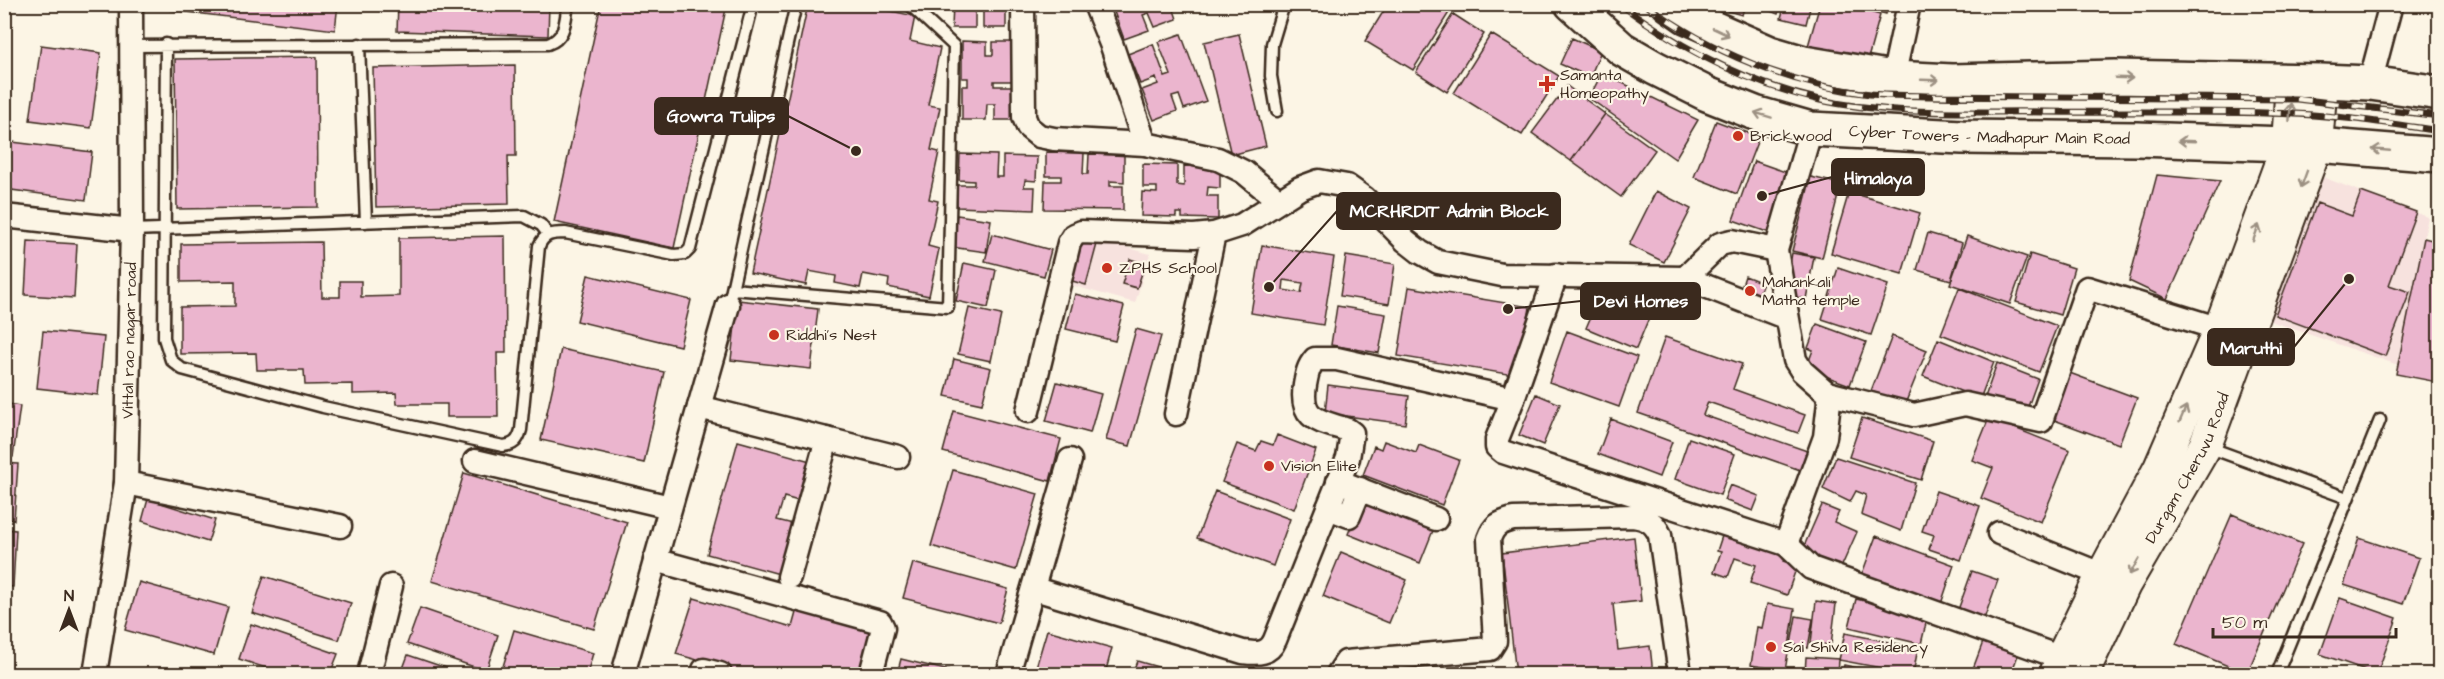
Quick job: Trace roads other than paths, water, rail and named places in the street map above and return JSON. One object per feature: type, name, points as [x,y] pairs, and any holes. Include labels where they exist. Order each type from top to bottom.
[{"type":"main road","name":"Cyber Towers - Madhapur Main Road","points":[[1572,4],[1622,49],[1655,68],[1707,94],[1755,113],[1811,129],[1962,137],[2302,144],[2439,155]]},
{"type":"main road","points":[[1669,4],[1686,16],[1770,53],[1804,63],[1893,78],[1952,81],[2115,77],[2307,81],[2370,83],[2439,93]]},
{"type":"main road","points":[[2302,144],[2307,81]]},
{"type":"main road","name":"Durgam Cheruvu Road","points":[[2071,668],[2103,575],[2160,468],[2302,144]]},
{"type":"main road","name":"Durgam Cheruvu Road","points":[[2071,668],[2124,585],[2205,446],[2302,144]]},
{"type":"street","name":"Vittal rao nagar road","points":[[95,675],[126,483],[132,230],[131,4]]},
{"type":"street","points":[[1023,4],[1024,117],[1028,127],[1039,136],[1054,139],[1145,144],[1218,159],[1244,172],[1278,200]]},
{"type":"street","points":[[1095,4],[1112,46],[1145,144]]},
{"type":"street","points":[[1893,78],[1909,4]]},
{"type":"street","points":[[2370,83],[2391,4]]},
{"type":"street","points":[[1811,129],[1776,250],[1795,360],[1802,371],[1827,393],[1914,416],[1965,405],[2040,421],[2087,288],[2220,329]]},
{"type":"street","points":[[1028,411],[1069,243],[1074,235],[1081,232],[1194,236],[1214,234],[1242,225],[1278,200],[1319,181],[1347,186],[1364,198],[1413,247],[1438,262],[1502,275],[1685,278],[1787,318]]},
{"type":"street","points":[[4,216],[132,230]]},
{"type":"street","points":[[1176,414],[1214,234]]},
{"type":"street","points":[[1685,278],[1720,244],[1732,242],[1776,250]]},
{"type":"street","points":[[1556,275],[1497,439],[1497,447],[1508,456],[1786,544],[1811,568],[2071,668]]},
{"type":"street","points":[[623,675],[730,297]]},
{"type":"street","points":[[1035,589],[1243,652],[1262,653],[1272,648],[1328,508],[1353,438],[1352,433],[1348,430],[1314,420],[1304,402],[1309,365],[1315,358],[1337,359],[1513,399]]},
{"type":"street","points":[[1786,544],[1825,437],[1829,402],[1827,393]]},
{"type":"street","points":[[699,407],[898,457]]},
{"type":"street","points":[[789,577],[827,439]]},
{"type":"street","points":[[1008,675],[1071,460]]},
{"type":"street","points":[[476,461],[670,507]]},
{"type":"street","points":[[1340,476],[1438,514],[1360,489],[1340,476]]},
{"type":"street","points":[[126,483],[340,526]]},
{"type":"street","points":[[1328,508],[1349,516],[1360,489]]},
{"type":"street","points":[[1338,675],[1346,662],[1490,649],[1495,641],[1489,539],[1493,527],[1500,522],[1513,519],[1633,516],[1646,518],[1656,526],[1660,535],[1680,675]]},
{"type":"street","points":[[1999,533],[2103,575]]},
{"type":"street","points":[[655,560],[880,622],[883,628],[871,675]]},
{"type":"street","points":[[369,675],[391,586]]},
{"type":"lane","points":[[131,46],[166,44],[548,44],[561,36],[568,4]]},
{"type":"lane","points":[[166,44],[164,338],[171,360],[182,369],[323,407],[503,446],[511,445],[518,440],[521,430],[539,246],[542,238],[548,234],[565,232],[674,255],[685,255],[690,249],[753,4]]},
{"type":"lane","points":[[796,4],[730,297],[948,307],[954,46],[909,4]]},
{"type":"lane","points":[[1277,111],[1271,76],[1272,44],[1284,4]]},
{"type":"lane","points":[[359,44],[366,222]]},
{"type":"lane","points":[[132,230],[524,216],[541,225],[548,234]]},
{"type":"lane","points":[[2277,675],[2380,420]]},
{"type":"lane","points":[[2205,446],[2347,498]]},
{"type":"railway","points":[[1620,4],[1667,36],[1715,63],[1793,93],[1848,105],[1932,112],[2295,114],[2350,118],[2440,131]]},
{"type":"railway","points":[[1645,4],[1696,37],[1752,64],[1840,90],[1870,94],[1930,96],[2297,99],[2440,116]]},
{"type":"place","name":"Samanta Homeopathy","points":[[1547,84]]},
{"type":"place","name":"Brickwood","points":[[1738,136]]},
{"type":"place","name":"Gowra Tulips","points":[[856,151]]},
{"type":"place","name":"Himalaya","points":[[1762,196]]},
{"type":"place","name":"ZPHS School","points":[[1107,268]]},
{"type":"place","name":"Maruthi","points":[[2349,279]]},
{"type":"place","name":"MCRHRDIT Admin Block","points":[[1269,287]]},
{"type":"place","name":"Mahankali Matha temple","points":[[1750,291]]},
{"type":"place","name":"Devi Homes","points":[[1508,309]]},
{"type":"place","name":"Riddhi's Nest","points":[[774,335]]},
{"type":"place","name":"Vision Elite","points":[[1269,466]]},
{"type":"place","name":"Sai Shiva Residency","points":[[1771,647]]}]
